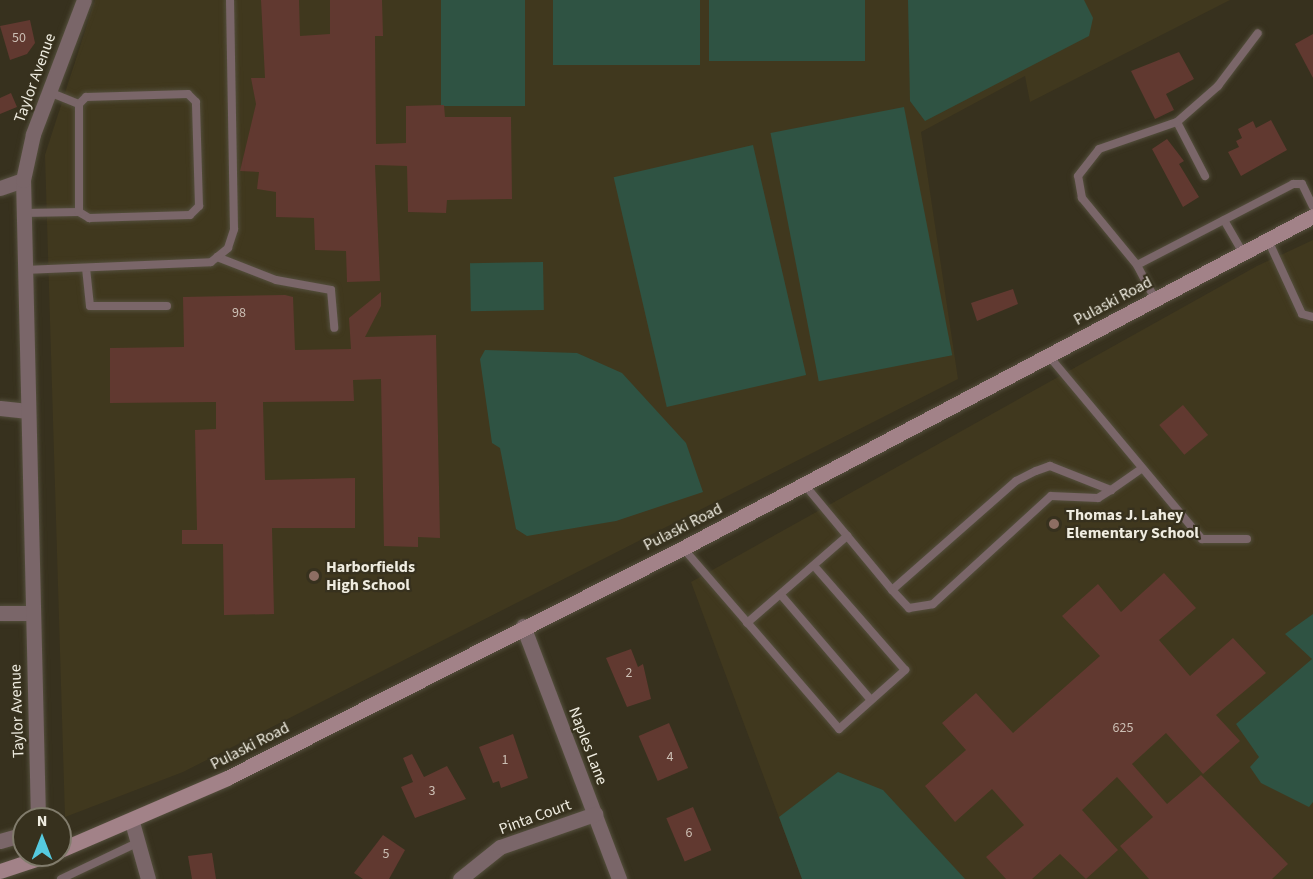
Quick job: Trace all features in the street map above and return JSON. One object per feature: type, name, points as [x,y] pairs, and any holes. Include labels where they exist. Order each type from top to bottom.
[{"type":"main road","name":"Pulaski Road","points":[[72,845],[132,822],[227,778],[523,626],[683,548],[1313,216]]},
{"type":"street","name":"Taylor Avenue","points":[[38,807],[31,613],[23,180],[49,92],[84,0]]},
{"type":"street","points":[[0,188],[23,180]]},
{"type":"street","points":[[0,408],[28,411]]},
{"type":"street","points":[[0,613],[31,613]]},
{"type":"street","name":"Naples Lane","points":[[523,626],[620,879]]},
{"type":"street","name":"Pinta Court","points":[[460,879],[500,847],[595,814]]},
{"type":"street","points":[[132,822],[140,842],[148,879]]},
{"type":"lane","points":[[24,270],[211,262],[228,248],[234,229],[230,0]]},
{"type":"lane","points":[[1155,299],[1137,265],[1082,198],[1078,176],[1099,149],[1177,122],[1218,87],[1258,33]]},
{"type":"lane","points":[[49,92],[79,104]]},
{"type":"lane","points":[[23,213],[79,212],[89,218],[190,215],[199,206],[196,102],[188,94],[86,97],[79,104],[79,212]]},
{"type":"lane","points":[[1177,122],[1205,176]]},
{"type":"lane","points":[[1137,265],[1293,184],[1302,184],[1313,207]]},
{"type":"lane","points":[[1224,220],[1243,253]]},
{"type":"lane","points":[[1268,240],[1302,314],[1313,318]]},
{"type":"lane","points":[[217,257],[276,280],[331,290],[334,328]]},
{"type":"lane","points":[[86,268],[90,306],[167,306]]},
{"type":"lane","points":[[1048,355],[1202,539],[1247,539]]},
{"type":"lane","points":[[892,590],[1016,481],[1036,471],[1050,466],[1112,490]]},
{"type":"lane","points":[[804,484],[909,608],[933,604],[1051,496],[1098,498],[1142,468]]},
{"type":"lane","points":[[747,623],[815,567],[847,536]]},
{"type":"lane","points":[[683,548],[839,729],[905,670],[815,567]]},
{"type":"lane","points":[[781,595],[871,700]]},
{"type":"lane","points":[[61,879],[140,842]]},
{"type":"shaded area","name":"Harborfields High School","points":[[95,0],[1230,0],[1030,102],[1025,76],[921,132],[958,379],[183,772],[72,814],[72,807],[65,807],[45,155]]},
{"type":"shaded area","name":"Thomas J. Lahey Elementary School","points":[[1313,240],[1313,879],[802,879],[691,582],[1257,266]]},
{"type":"green space","points":[[441,0],[525,0],[525,106],[441,106]]},
{"type":"green space","points":[[553,0],[700,0],[700,65],[553,65]]},
{"type":"green space","points":[[709,0],[865,0],[865,61],[709,61]]},
{"type":"green space","points":[[908,0],[1084,0],[1093,18],[1089,36],[925,121],[910,101]]},
{"type":"green space","points":[[904,107],[952,355],[819,381],[770,133]]},
{"type":"green space","points":[[753,145],[806,375],[667,407],[614,177]]},
{"type":"green space","points":[[543,262],[544,310],[471,311],[470,263]]},
{"type":"green space","points":[[485,350],[577,353],[622,373],[686,443],[703,492],[616,521],[527,536],[516,529],[500,448],[492,443],[480,359]]},
{"type":"green space","points":[[1313,614],[1313,802],[1309,807],[1261,783],[1250,767],[1259,757],[1236,724],[1312,659],[1285,634]]},
{"type":"green space","points":[[838,772],[883,790],[965,879],[802,879],[779,817]]},
{"type":"building","points":[[261,0],[299,0],[300,36],[330,34],[330,0],[382,0],[383,36],[375,36],[376,144],[406,143],[406,106],[444,105],[445,117],[511,117],[512,199],[447,200],[446,213],[408,212],[407,166],[375,165],[380,281],[347,282],[346,251],[315,250],[314,218],[276,217],[276,192],[257,189],[259,172],[240,171],[256,104],[251,78],[265,78]]},
{"type":"building","points":[[30,20],[35,43],[27,54],[10,60],[0,26]]},
{"type":"building","points":[[1313,34],[1313,78],[1295,44]]},
{"type":"building","points":[[1179,52],[1194,79],[1166,94],[1174,110],[1155,119],[1131,71]]},
{"type":"building","points":[[11,93],[17,107],[0,114],[0,98]]},
{"type":"building","points":[[1271,120],[1287,150],[1241,176],[1228,152],[1239,147],[1236,141],[1242,138],[1238,129],[1253,121],[1256,128]]},
{"type":"building","points":[[1167,139],[1184,161],[1179,164],[1199,197],[1183,207],[1152,149]]},
{"type":"building","points":[[1013,289],[1018,304],[977,321],[971,303]]},
{"type":"building","points":[[381,292],[381,306],[365,337],[436,335],[440,538],[418,537],[418,547],[384,546],[381,379],[353,380],[354,401],[263,402],[265,480],[355,478],[355,528],[272,528],[274,614],[224,615],[223,544],[182,544],[182,530],[197,530],[195,430],[216,429],[216,402],[110,403],[110,348],[184,347],[183,297],[285,295],[293,297],[295,350],[351,349],[349,318]]},
{"type":"building","points":[[1183,405],[1208,435],[1184,455],[1159,425]]},
{"type":"building","points":[[1164,573],[1196,608],[1159,640],[1190,676],[1233,638],[1266,673],[1216,715],[1240,741],[1203,774],[1166,733],[1132,764],[1167,804],[1201,775],[1288,864],[1272,879],[1149,879],[1120,846],[1153,817],[1117,777],[1082,810],[1118,850],[1086,879],[1060,854],[1032,879],[1006,879],[986,857],[1024,825],[992,789],[955,822],[925,786],[966,750],[942,723],[976,693],[1013,733],[1100,656],[1062,616],[1098,584],[1121,612]]},
{"type":"building","points":[[631,649],[638,667],[643,664],[651,699],[627,707],[606,658]]},
{"type":"building","points":[[669,723],[688,768],[658,781],[639,736]]},
{"type":"building","points":[[513,734],[528,778],[501,788],[499,781],[493,783],[479,747]]},
{"type":"building","points":[[412,754],[424,777],[447,766],[466,799],[415,818],[401,787],[413,782],[403,758]]},
{"type":"building","points":[[693,807],[711,850],[685,862],[666,818]]},
{"type":"building","points":[[383,835],[405,850],[389,879],[363,879],[354,873]]},
{"type":"building","points":[[212,853],[216,879],[192,879],[188,856]]},
{"type":"place","name":"Thomas J. Lahey Elementary School","points":[[1054,524]]},
{"type":"place","name":"Harborfields High School","points":[[314,576]]}]
